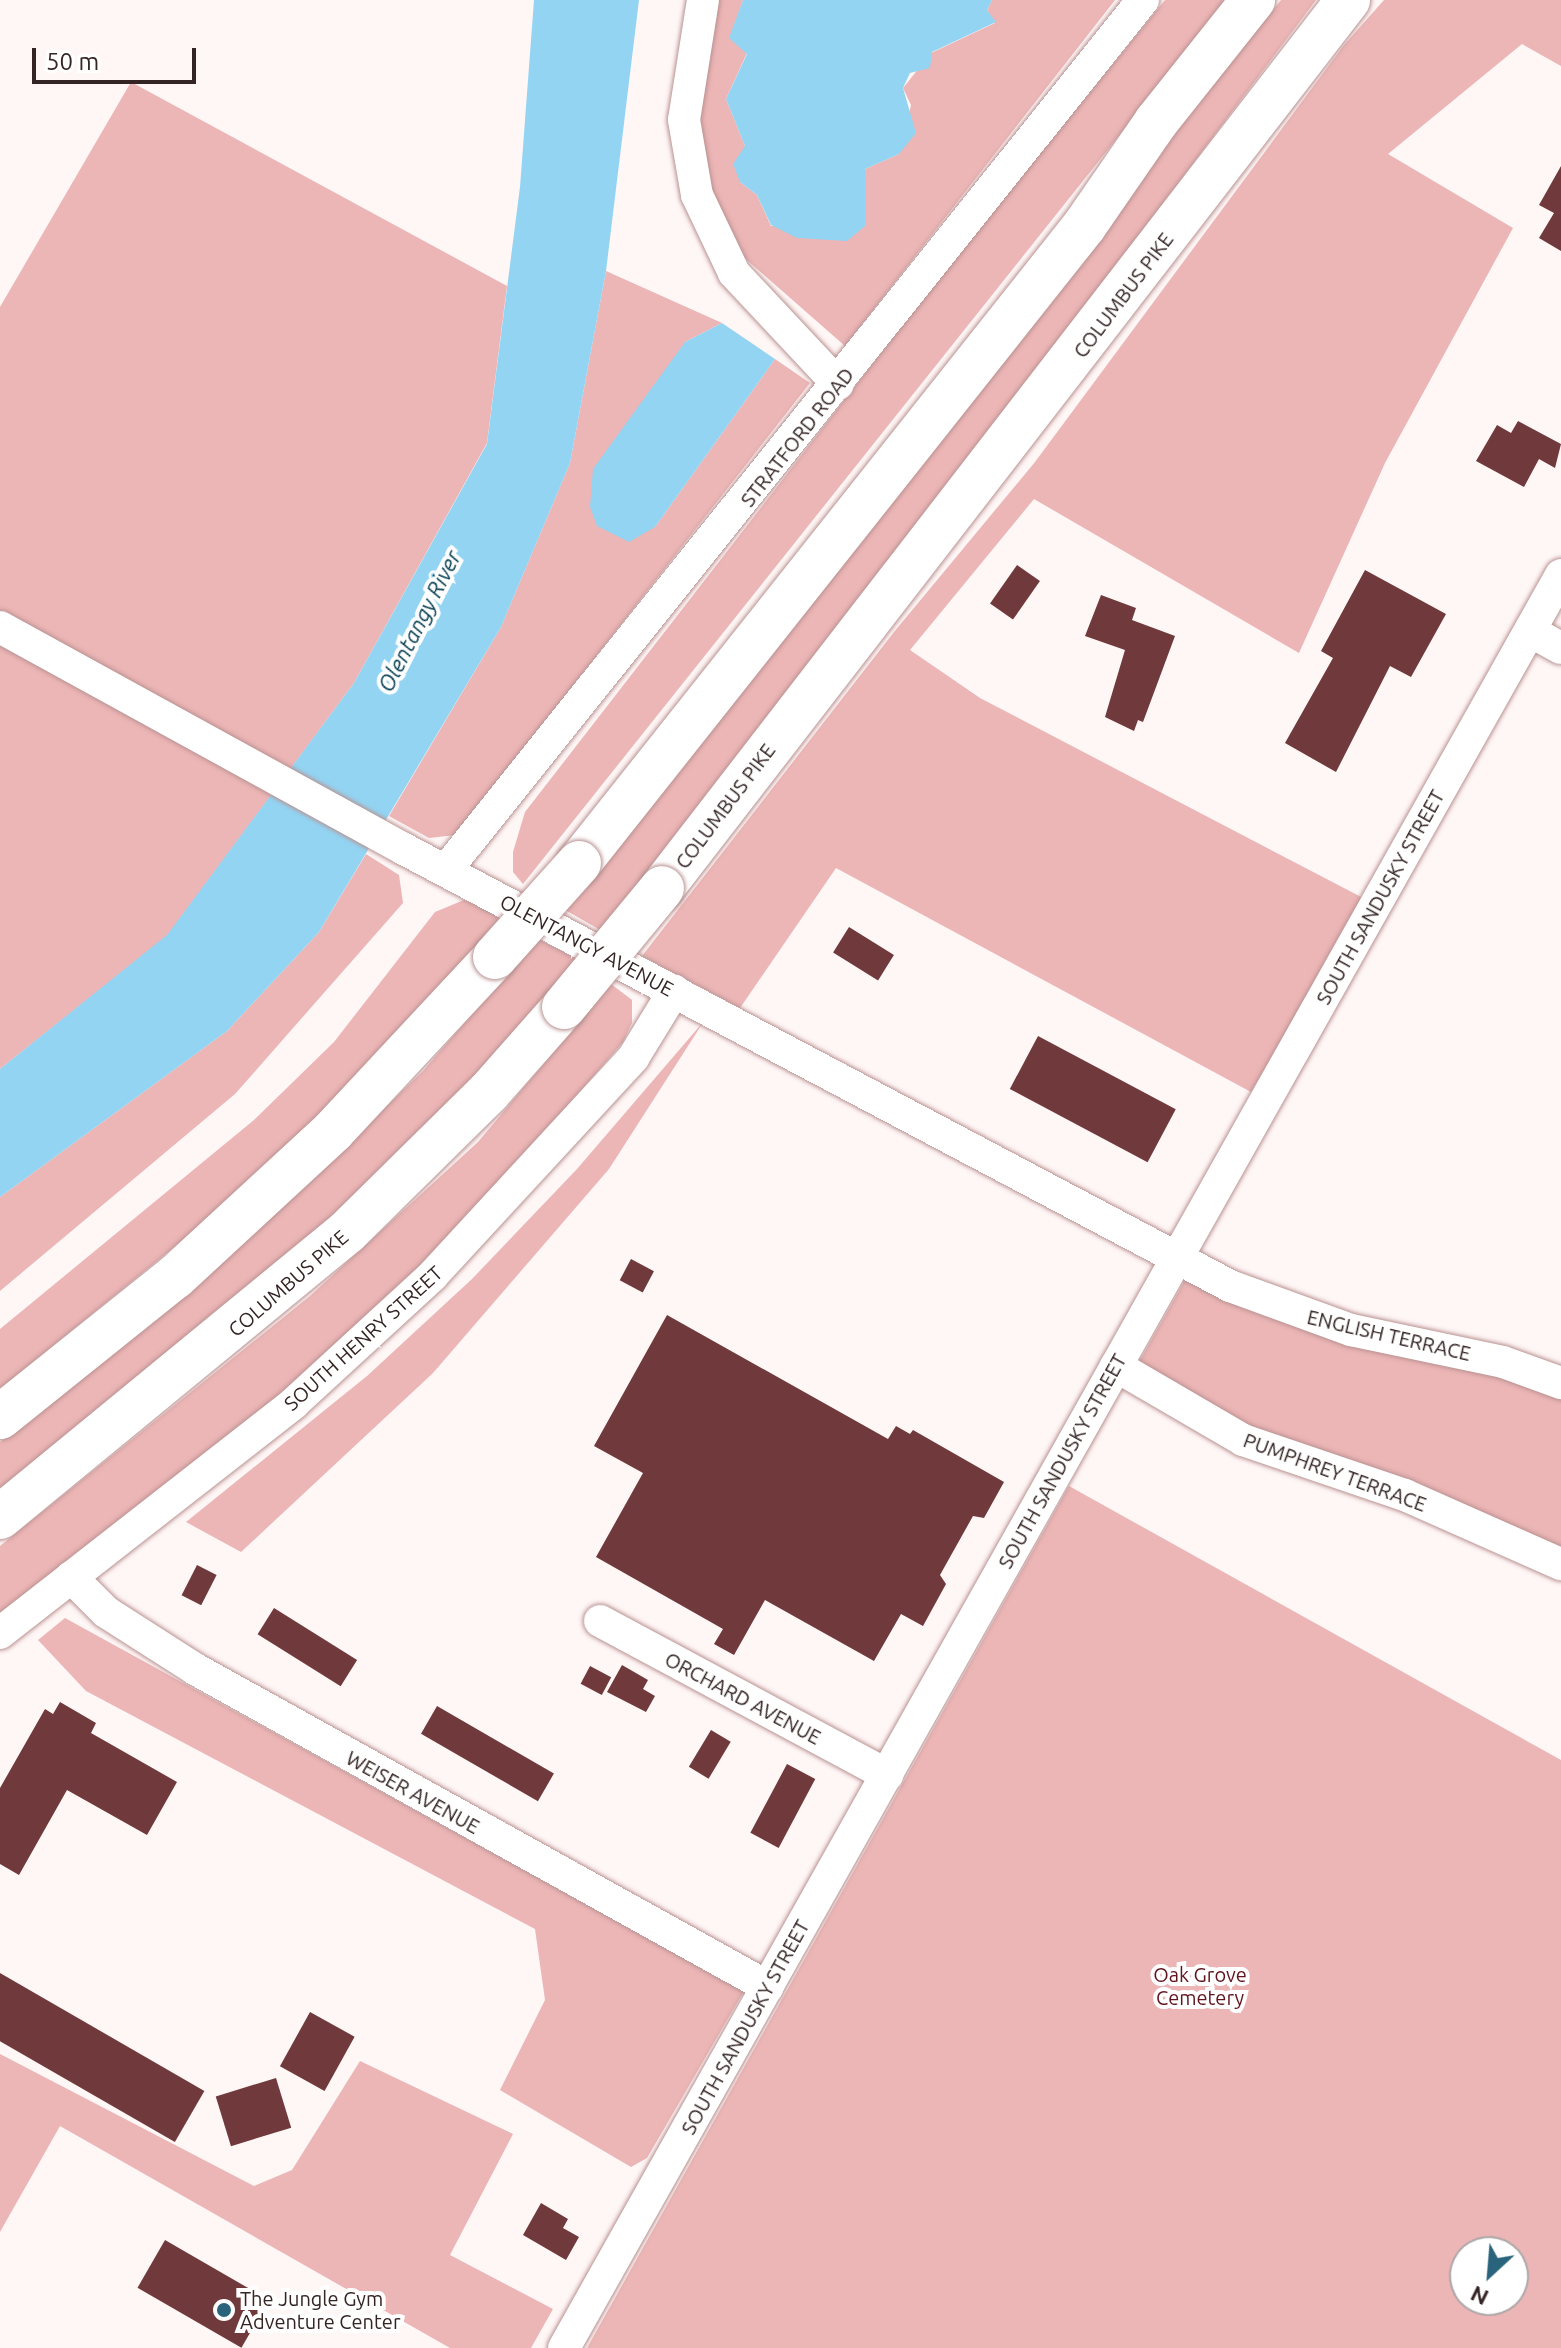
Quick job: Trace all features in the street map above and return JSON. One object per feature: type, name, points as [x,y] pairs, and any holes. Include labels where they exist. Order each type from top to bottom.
[{"type":"highway","points":[[0,1417],[175,1277],[333,1131],[579,863],[1076,237],[1156,122],[1253,0]]},
{"type":"highway","name":"COLUMBUS PIKE","points":[[0,1517],[347,1232],[489,1092],[662,888],[1348,0]]},
{"type":"street","points":[[703,0],[684,120],[697,195],[734,273],[838,384]]},
{"type":"street","name":"STRATFORD ROAD","points":[[446,870],[1143,0]]},
{"type":"street","name":"SOUTH SANDUSKY STREET","points":[[564,2348],[1561,575]]},
{"type":"street","name":"OLENTANGY AVENUE","points":[[0,627],[404,849],[1176,1259]]},
{"type":"street","points":[[1530,631],[1561,648]]},
{"type":"street","name":"SOUTH HENRY STREET","points":[[0,1633],[294,1403],[432,1276],[633,1058],[674,991]]},
{"type":"street","name":"ENGLISH TERRACE","points":[[1176,1259],[1295,1313],[1503,1362],[1561,1383]]},
{"type":"street","name":"PUMPHREY TERRACE","points":[[1116,1366],[1243,1440],[1405,1495],[1561,1564]]},
{"type":"street","name":"WEISER AVENUE","points":[[71,1577],[106,1612],[195,1669],[768,1987]]},
{"type":"street","name":"ORCHARD AVENUE","points":[[600,1621],[887,1775]]},
{"type":"green space","points":[[716,0],[743,0],[730,38],[747,53],[726,99],[745,146],[740,182],[757,195],[771,226],[865,226],[865,169],[899,154],[911,105],[903,88],[931,53],[995,23],[987,10],[992,0],[1115,0],[845,346],[732,247],[698,162],[698,79]]},
{"type":"green space","points":[[1165,0],[1227,0],[523,884],[513,872],[513,852],[525,812],[953,260]]},
{"type":"green space","points":[[1281,0],[1316,0],[939,501],[602,931],[560,907]]},
{"type":"green space","points":[[1384,0],[1561,0],[1561,66],[1522,44],[1388,154],[1513,228],[1385,463],[1299,653],[1034,499],[910,650],[980,698],[1365,899],[1251,1092],[836,868],[740,1008],[642,956],[894,632],[1035,462],[1344,45]]},
{"type":"green space","points":[[131,82],[507,286],[487,443],[354,683],[167,936],[0,1069],[0,307]]},
{"type":"green space","points":[[606,271],[722,323],[685,342],[655,527],[775,359],[810,383],[456,835],[429,838],[389,816],[501,627],[570,463]]},
{"type":"green space","points":[[366,854],[399,875],[403,903],[235,1094],[0,1291],[0,1197],[227,1031],[319,932]]},
{"type":"green space","points":[[464,900],[502,916],[336,1102],[211,1217],[0,1389],[0,1329],[254,1120],[334,1042],[435,912]]},
{"type":"green space","points":[[537,939],[578,959],[514,1036],[316,1243],[0,1497],[0,1442],[264,1225],[423,1071]]},
{"type":"green space","points":[[611,984],[632,1000],[632,1023],[623,1042],[466,1223],[315,1368],[0,1619],[0,1546],[310,1296],[478,1142]]},
{"type":"green space","points":[[704,1021],[609,1169],[433,1373],[241,1552],[186,1522],[367,1376],[472,1279],[577,1169]]},
{"type":"green space","points":[[1189,1273],[1561,1393],[1561,1557],[1283,1450],[1134,1371]]},
{"type":"green space","name":"Oak Grove Cemetery","points":[[1069,1486],[1561,1760],[1561,2348],[587,2348]]},
{"type":"green space","points":[[65,1618],[744,1991],[647,2158],[631,2167],[500,2090],[545,2000],[535,1929],[86,1691],[38,1640]]},
{"type":"green space","points":[[0,2054],[254,2186],[292,2170],[360,2061],[513,2134],[450,2255],[553,2309],[531,2348],[450,2348],[60,2126],[0,2232]]},
{"type":"water","name":"Olentangy River","points":[[534,0],[639,0],[606,271],[570,463],[501,627],[319,932],[227,1031],[0,1197],[0,1069],[167,935],[354,683],[487,444],[520,187]]},
{"type":"water","points":[[743,0],[992,0],[987,10],[996,22],[932,52],[930,68],[910,73],[903,88],[916,133],[899,154],[865,169],[865,226],[847,241],[797,238],[771,225],[757,195],[740,182],[733,164],[745,146],[726,99],[747,54],[729,38]]},
{"type":"water","points":[[722,323],[775,359],[655,527],[629,542],[597,526],[590,507],[593,469],[685,342]]},
{"type":"building","points":[[1561,166],[1561,251],[1539,238],[1554,213],[1539,205]]},
{"type":"building","points":[[1518,421],[1561,444],[1555,468],[1539,459],[1524,487],[1476,461],[1497,425],[1511,433]]},
{"type":"building","points":[[1017,565],[1040,581],[1013,620],[990,604]]},
{"type":"building","points":[[1365,570],[1446,614],[1411,677],[1390,666],[1336,772],[1285,743],[1333,658],[1321,651]]},
{"type":"building","points":[[1101,595],[1136,608],[1132,620],[1175,636],[1143,722],[1138,720],[1134,731],[1105,717],[1125,650],[1085,636]]},
{"type":"building","points":[[849,927],[894,955],[878,981],[833,952]]},
{"type":"building","points":[[1038,1036],[1176,1109],[1148,1162],[1010,1089]]},
{"type":"building","points":[[631,1259],[654,1271],[643,1292],[620,1280]]},
{"type":"building","points":[[667,1315],[888,1439],[896,1426],[910,1434],[913,1430],[1004,1482],[984,1518],[973,1516],[940,1575],[946,1584],[923,1626],[901,1614],[874,1661],[765,1600],[734,1655],[714,1644],[723,1629],[596,1557],[643,1473],[594,1446]]},
{"type":"building","points":[[197,1565],[217,1575],[201,1605],[182,1595]]},
{"type":"building","points":[[274,1608],[357,1660],[341,1686],[258,1634]]},
{"type":"building","points":[[622,1665],[648,1680],[643,1689],[655,1696],[646,1712],[607,1692]]},
{"type":"building","points":[[590,1666],[611,1677],[602,1695],[581,1684]]},
{"type":"building","points":[[60,1702],[96,1723],[91,1733],[177,1782],[147,1835],[67,1790],[19,1875],[0,1864],[0,1788],[45,1709],[53,1714]]},
{"type":"building","points":[[437,1706],[554,1774],[538,1801],[421,1734]]},
{"type":"building","points":[[711,1730],[731,1742],[709,1779],[689,1767]]},
{"type":"building","points":[[787,1764],[815,1779],[779,1848],[750,1833]]},
{"type":"building","points":[[0,1973],[204,2091],[175,2142],[0,2041]]},
{"type":"building","points":[[310,2012],[355,2037],[325,2091],[280,2066]]},
{"type":"building","points":[[276,2078],[291,2128],[231,2146],[216,2096]]},
{"type":"building","points":[[541,2203],[568,2219],[563,2228],[579,2237],[566,2260],[523,2235]]},
{"type":"building","points":[[165,2240],[269,2300],[241,2348],[138,2288]]},
{"type":"place","name":"The Jungle Gym Adventure Center","points":[[224,2310]]}]
